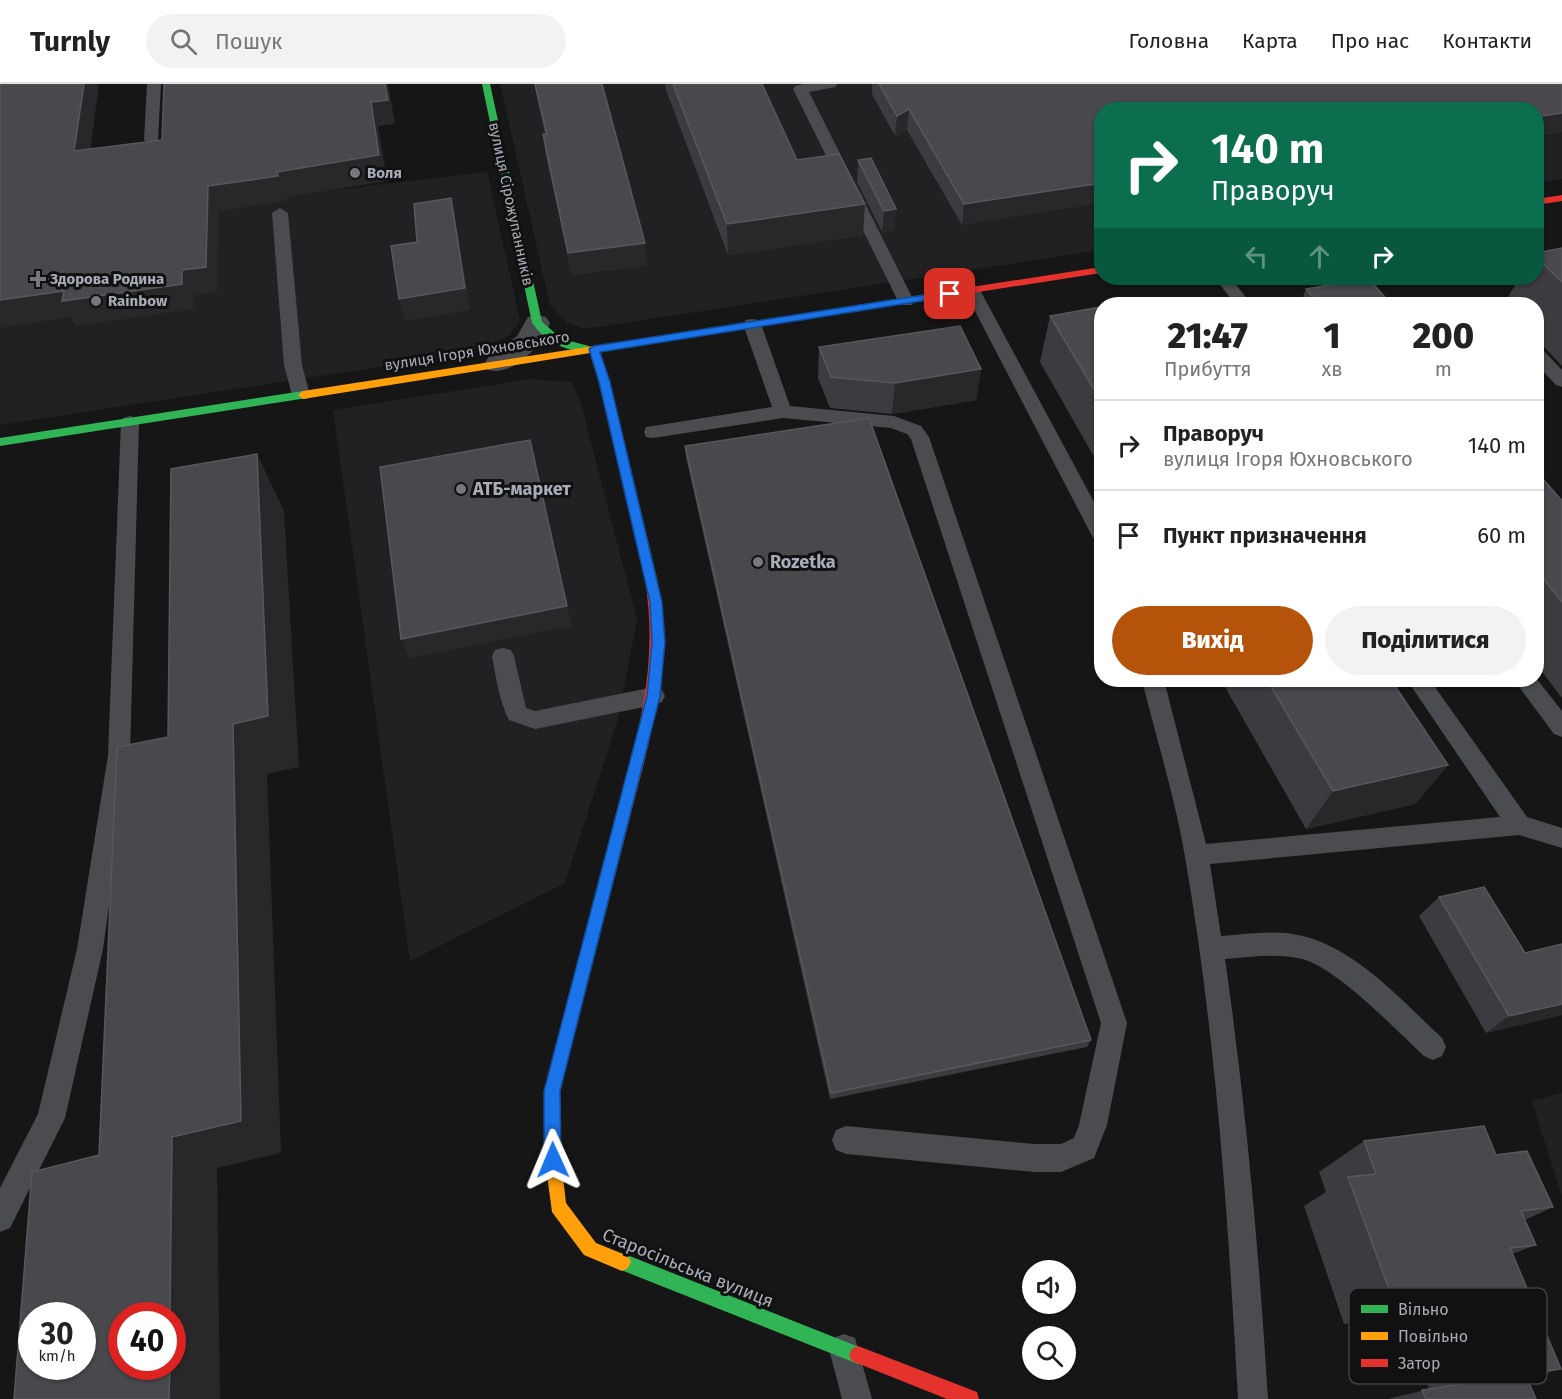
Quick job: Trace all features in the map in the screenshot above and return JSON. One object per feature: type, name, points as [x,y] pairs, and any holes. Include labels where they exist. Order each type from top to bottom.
[{"type":"street","name":"вулиця Сірожупанників","points":[[486,84],[537,323]]},
{"type":"street","points":[[1544,201],[1562,198]]},
{"type":"street","name":"вулиця Ігоря Юхновського","points":[[0,442],[1094,271]]},
{"type":"street","points":[[537,323],[542,332],[554,341],[572,347],[594,349]]},
{"type":"street","points":[[497,364],[525,345],[534,334],[537,323]]},
{"type":"street","name":"Старосільська вулиця","points":[[594,349],[605,382],[656,602],[659,642],[654,696],[552,1091],[553,1160],[558,1206],[590,1249],[970,1399]]},
{"type":"lane","points":[[151,140],[154,84]]},
{"type":"lane","points":[[830,84],[800,89],[906,301]]},
{"type":"lane","points":[[280,213],[292,365],[301,395]]},
{"type":"lane","points":[[1228,285],[1238,297]]},
{"type":"lane","points":[[972,290],[1094,521]]},
{"type":"lane","points":[[752,324],[783,412]]},
{"type":"lane","points":[[1544,362],[1562,381]]},
{"type":"lane","points":[[653,432],[783,412],[894,422],[914,430],[920,437],[1114,1023],[1094,1125],[1084,1148],[1061,1158],[1035,1158],[846,1140]]},
{"type":"lane","points":[[0,1218],[51,1118],[90,949],[119,755],[130,422]]},
{"type":"lane","points":[[502,656],[511,698],[517,714],[535,720],[654,696]]},
{"type":"lane","points":[[1155,687],[1197,855],[1224,1044],[1245,1258],[1253,1399]]},
{"type":"lane","points":[[1423,687],[1519,825]]},
{"type":"lane","points":[[1531,687],[1562,728]]},
{"type":"lane","points":[[1197,855],[1519,825],[1562,838]]},
{"type":"lane","points":[[1210,948],[1284,945],[1304,947],[1321,954],[1342,966],[1433,1047]]},
{"type":"lane","points":[[844,1349],[857,1399]]},
{"type":"shaded area","points":[[500,84],[1562,84],[1562,179],[1544,182],[1544,102],[1094,102],[1094,251],[585,329],[567,323],[550,305]]},
{"type":"shaded area","points":[[487,172],[520,320],[510,335],[471,353],[0,425],[0,194],[254,199]]},
{"type":"shaded area","points":[[530,379],[572,382],[581,403],[637,620],[618,719],[565,883],[410,961],[333,410]]},
{"type":"shaded area","points":[[1562,1093],[1562,1197],[1532,1101]]},
{"type":"building","points":[[0,84],[84,84],[74,151],[162,140],[164,84],[385,84],[388,100],[371,102],[379,155],[277,172],[278,176],[208,186],[206,267],[182,270],[182,284],[62,301],[64,291],[0,300]]},
{"type":"building","points":[[535,84],[602,84],[645,243],[568,253],[543,134],[547,134]]},
{"type":"building","points":[[673,84],[762,84],[797,160],[839,154],[865,204],[727,224]]},
{"type":"building","points":[[879,84],[1562,84],[1562,113],[1544,116],[1544,102],[1094,102],[1094,184],[964,204],[909,109],[897,116]]},
{"type":"building","points":[[871,158],[896,209],[884,211],[858,160]]},
{"type":"building","points":[[451,198],[465,288],[399,299],[391,246],[417,242],[414,204]]},
{"type":"building","points":[[1562,248],[1562,282],[1544,265],[1544,251]]},
{"type":"building","points":[[1329,285],[1374,285],[1385,297],[1313,297],[1306,289]]},
{"type":"building","points":[[1094,308],[1094,389],[1050,316]]},
{"type":"building","points":[[960,326],[981,369],[895,383],[831,377],[819,347]]},
{"type":"building","points":[[869,418],[1091,1040],[831,1093],[685,446]]},
{"type":"building","points":[[530,440],[567,606],[401,639],[380,467]]},
{"type":"building","points":[[257,454],[268,716],[233,724],[241,1121],[172,1137],[170,1302],[108,1302],[108,1380],[170,1380],[169,1399],[14,1399],[18,1349],[18,1380],[96,1380],[96,1302],[22,1302],[32,1172],[99,1155],[117,747],[168,737],[171,469]]},
{"type":"building","points":[[1544,480],[1562,501],[1562,602],[1544,580]]},
{"type":"building","points":[[1271,687],[1396,687],[1448,765],[1333,791]]},
{"type":"building","points":[[1484,887],[1525,953],[1562,944],[1562,1004],[1509,1016],[1439,897]]},
{"type":"building","points":[[1484,1126],[1496,1155],[1527,1151],[1553,1207],[1521,1211],[1536,1245],[1510,1248],[1527,1288],[1389,1288],[1348,1177],[1376,1174],[1364,1141]]},
{"type":"building","points":[[1547,1336],[1561,1369],[1547,1371]]},
{"type":"building","points":[[1461,1384],[1529,1384],[1536,1399],[1426,1399],[1422,1390]]},
{"type":"traffic: fast","points":[[486,84],[537,323],[547,334],[558,341],[585,348]]},
{"type":"traffic: fast","points":[[672,337],[959,292]]},
{"type":"traffic: fast","points":[[0,442],[303,395]]},
{"type":"traffic: fast","points":[[622,1262],[858,1355]]},
{"type":"traffic: slow","points":[[303,395],[672,337]]},
{"type":"traffic: slow","points":[[594,349],[605,382],[651,579]]},
{"type":"traffic: slow","points":[[622,1262],[590,1249],[558,1206],[553,1160],[552,1091],[623,817]]},
{"type":"traffic: jam","points":[[1544,201],[1562,198]]},
{"type":"traffic: jam","points":[[959,292],[1094,271]]},
{"type":"traffic: jam","points":[[623,817],[646,728],[656,670],[656,610],[651,579]]},
{"type":"traffic: jam","points":[[858,1355],[970,1399]]},
{"type":"place","name":"Воля","points":[[355,173]]},
{"type":"place","name":"Здорова Родина","points":[[38,279]]},
{"type":"place","name":"Rainbow","points":[[96,301]]},
{"type":"place","name":"АТБ-маркет","points":[[461,489]]},
{"type":"place","name":"Rozetka","points":[[758,562]]},
{"type":"route","points":[[553,1160],[552,1091],[654,696],[659,642],[656,602],[605,382],[594,349],[950,294]]}]
